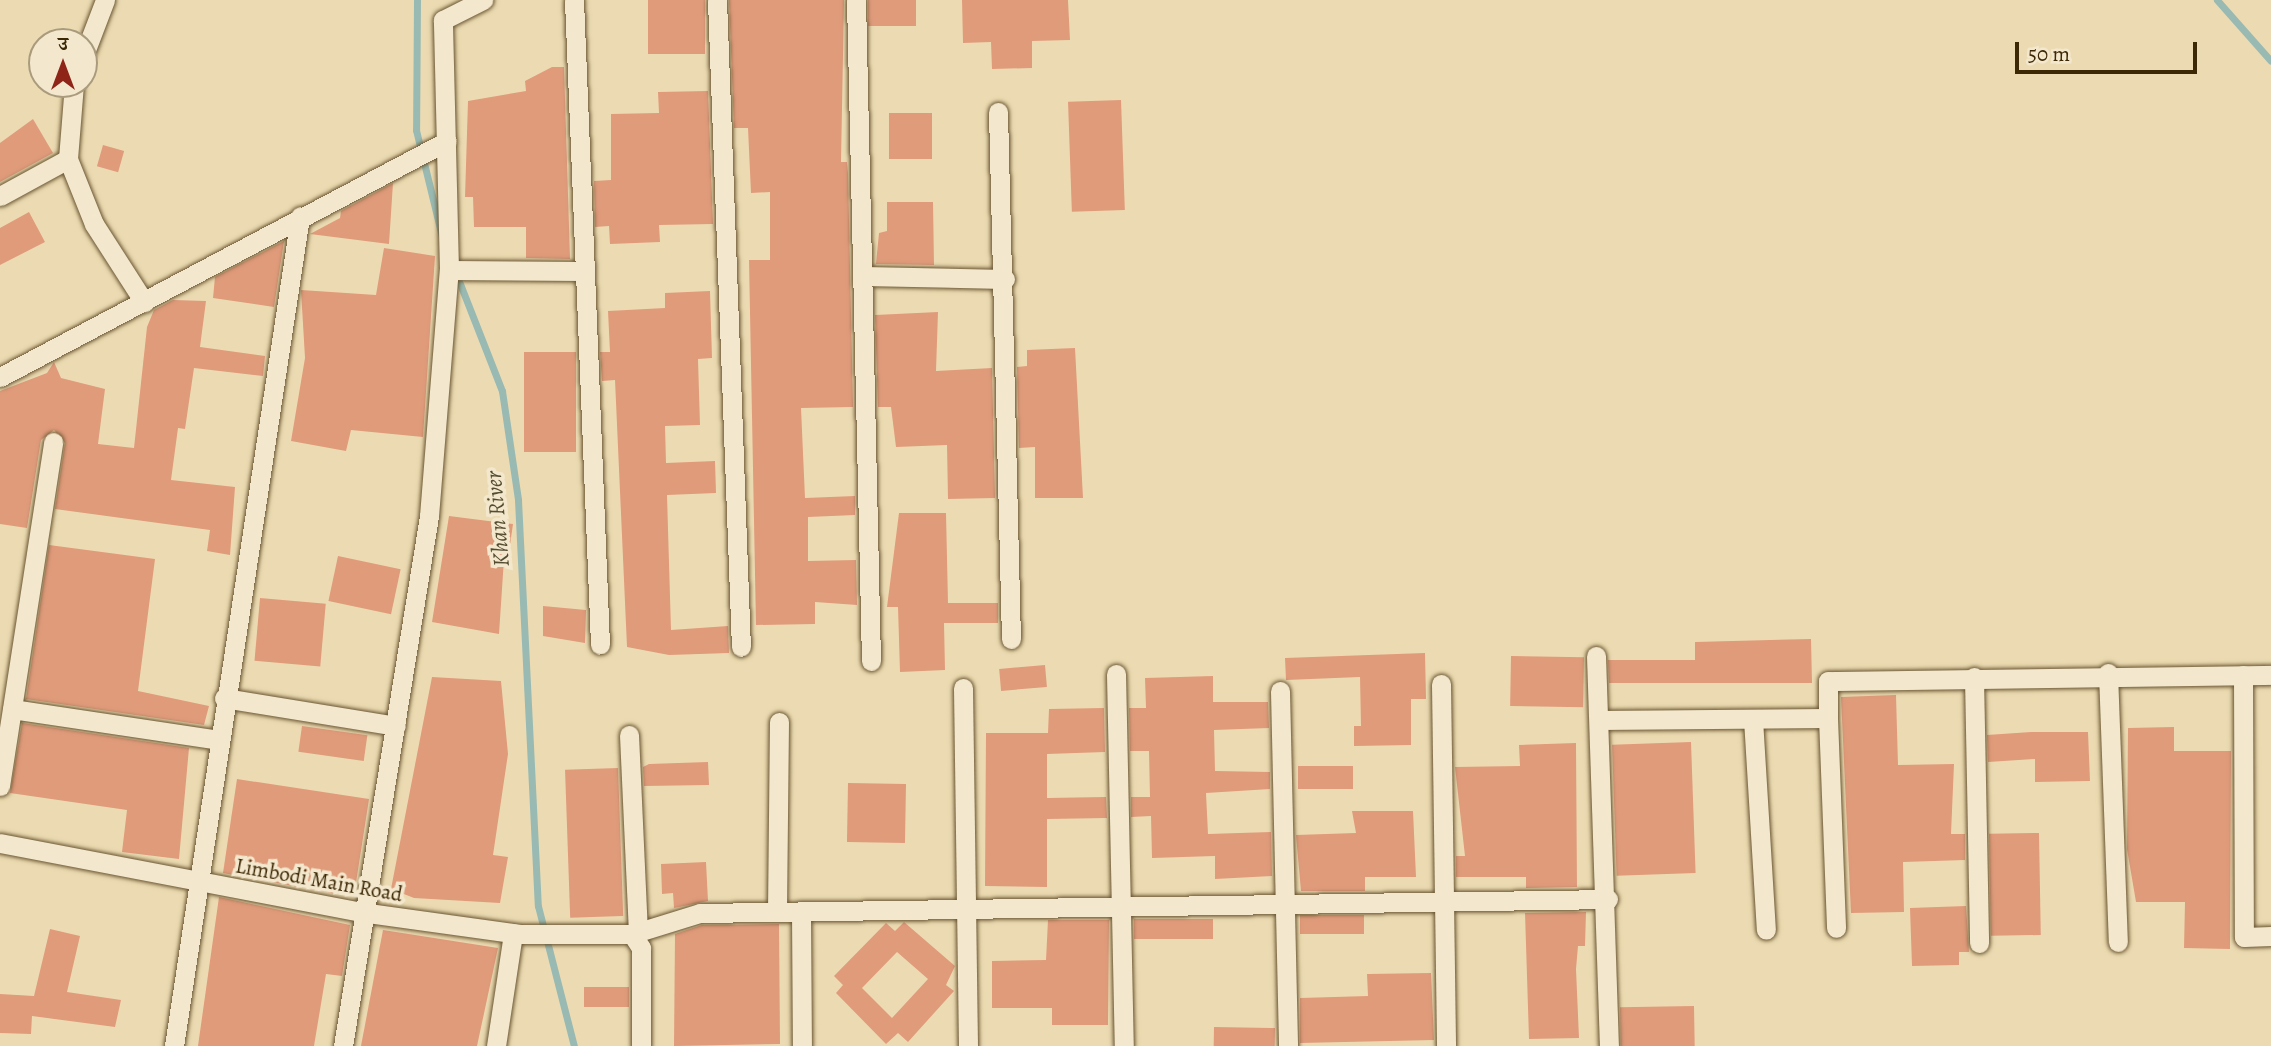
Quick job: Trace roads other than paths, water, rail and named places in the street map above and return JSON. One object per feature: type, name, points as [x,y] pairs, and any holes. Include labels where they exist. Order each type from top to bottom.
[{"type":"street","points":[[94,28],[105,0]]},
{"type":"street","points":[[343,1046],[368,913],[429,516],[449,270],[441,0]]},
{"type":"street","points":[[443,20],[482,0]]},
{"type":"street","points":[[574,0],[582,271],[600,644]]},
{"type":"street","points":[[717,0],[741,647]]},
{"type":"street","points":[[856,0],[871,661]]},
{"type":"street","points":[[73,98],[68,159],[94,224],[144,302]]},
{"type":"street","points":[[998,112],[1005,279],[1011,639]]},
{"type":"street","points":[[0,377],[447,141]]},
{"type":"street","points":[[0,196],[68,159]]},
{"type":"street","points":[[174,1046],[200,882],[224,698],[300,217]]},
{"type":"street","points":[[449,270],[582,271]]},
{"type":"street","points":[[863,276],[1005,279]]},
{"type":"street","points":[[0,786],[53,442]]},
{"type":"street","points":[[1596,656],[1608,899],[1609,1046]]},
{"type":"street","points":[[2108,673],[2118,942]]},
{"type":"street","points":[[1836,928],[1828,681],[2108,673],[2271,675]]},
{"type":"street","points":[[1116,674],[1124,1046]]},
{"type":"street","points":[[2243,675],[2244,937],[2271,936]]},
{"type":"street","points":[[1973,677],[1979,943]]},
{"type":"street","points":[[1441,684],[1446,1046]]},
{"type":"street","points":[[963,688],[968,1046]]},
{"type":"street","points":[[1280,691],[1288,1046]]},
{"type":"street","points":[[224,698],[396,726]]},
{"type":"street","points":[[12,709],[219,740]]},
{"type":"street","points":[[1599,720],[1828,718]]},
{"type":"street","points":[[1753,719],[1766,930]]},
{"type":"street","points":[[777,912],[779,722]]},
{"type":"street","points":[[629,735],[635,933],[641,948],[641,1046]]},
{"type":"street","name":"Limbodi Main Road","points":[[0,843],[368,913],[560,937],[635,933],[700,913],[1119,902],[1608,899]]},
{"type":"street","points":[[801,912],[802,1046]]},
{"type":"street","points":[[496,1046],[516,933]]},
{"type":"waterway","name":"Khan River","points":[[417,0],[416,130],[442,237]]},
{"type":"waterway","points":[[2217,0],[2271,61]]},
{"type":"waterway","name":"Khan River","points":[[455,271],[502,391],[518,500],[538,906],[574,1046]]}]
